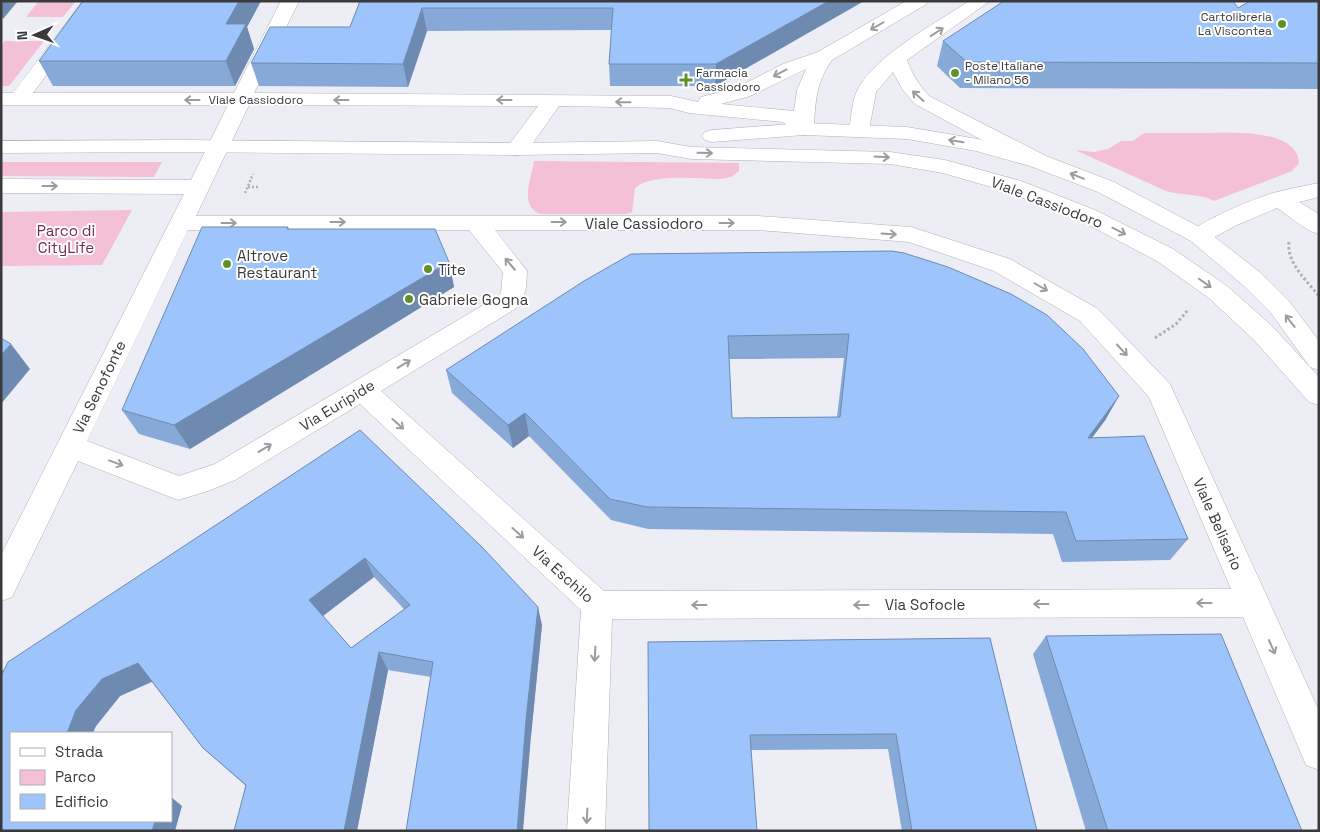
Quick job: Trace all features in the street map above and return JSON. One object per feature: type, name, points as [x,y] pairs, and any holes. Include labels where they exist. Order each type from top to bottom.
[{"type":"street","points":[[10,100],[92,1]]},
{"type":"street","name":"Via Senofonte","points":[[1,587],[290,1]]},
{"type":"street","points":[[671,102],[714,101],[743,92],[790,68],[825,56],[919,1]]},
{"type":"street","points":[[825,56],[813,71],[806,86],[804,130],[833,155],[860,130],[867,90],[880,73],[897,59],[981,1]]},
{"type":"street","points":[[897,59],[910,88],[922,100],[1038,161]]},
{"type":"street","name":"Viale Cassiodoro","points":[[10,100],[553,100],[671,102],[689,107],[789,116],[804,130]]},
{"type":"street","points":[[517,149],[553,100]]},
{"type":"street","name":"Viale Cassiodoro","points":[[657,147],[688,136],[804,130],[860,130],[907,133],[978,145],[1038,161],[1106,187],[1199,236],[1252,280],[1280,307],[1319,360]]},
{"type":"street","name":"Viale Cassiodoro","points":[[5,147],[517,149],[657,147],[691,153],[833,155],[890,158],[945,167],[1014,186],[1087,215],[1165,254],[1218,292],[1262,333],[1319,395]]},
{"type":"street","points":[[1,186],[198,187]]},
{"type":"street","points":[[1165,254],[1229,220],[1279,199],[1319,190]]},
{"type":"street","points":[[1279,199],[1315,222],[1319,227]]},
{"type":"street","name":"Via Euripide","points":[[70,446],[178,488],[198,483],[225,472],[506,303],[513,295],[515,271],[475,222]]},
{"type":"street","name":"Viale Cassiodoro","points":[[180,223],[758,223],[911,235],[1002,265],[1089,315]]},
{"type":"street","name":"Viale Belisario","points":[[1089,315],[1160,391],[1319,752]]},
{"type":"street","name":"Via Eschilo","points":[[363,390],[597,605],[586,831]]},
{"type":"street","name":"Via Sofocle","points":[[597,605],[1253,603]]},
{"type":"path","points":[[244,195],[255,170]]},
{"type":"path","points":[[248,187],[260,187]]},
{"type":"path","points":[[1292,238],[1287,248],[1290,258],[1319,296]]},
{"type":"path","points":[[1129,357],[1176,324],[1188,309]]},
{"type":"path","points":[[1,673],[9,668]]},
{"type":"green space","points":[[39,1],[76,1],[63,17],[26,17]]},
{"type":"green space","points":[[5,41],[44,41],[9,86],[1,86],[1,46]]},
{"type":"green space","points":[[1144,133],[1259,134],[1287,143],[1295,151],[1299,163],[1292,171],[1214,201],[1209,198],[1166,191],[1075,150],[1094,152],[1108,149],[1121,141],[1133,141]]},
{"type":"green space","points":[[534,161],[739,163],[739,171],[731,177],[720,179],[675,178],[652,180],[643,183],[635,188],[632,212],[626,214],[540,214],[530,205],[528,198]]},
{"type":"green space","points":[[1,162],[162,162],[154,177],[1,176]]},
{"type":"green space","name":"Parco di CityLife","points":[[132,210],[102,265],[1,266],[1,212]]},
{"type":"building","points":[[83,1],[239,1],[226,24],[246,24],[226,61],[39,61]]},
{"type":"building","points":[[360,1],[829,1],[716,64],[609,64],[613,8],[422,8],[403,64],[251,63],[270,27],[350,27]]},
{"type":"building","points":[[1004,1],[1233,1],[1238,8],[1250,1],[1319,1],[1319,63],[967,62],[943,41]]},
{"type":"building","points":[[202,227],[435,229],[449,262],[174,425],[122,410]]},
{"type":"building","points":[[892,251],[948,267],[1011,294],[1047,315],[1083,349],[1119,396],[1088,438],[1144,436],[1188,539],[1076,541],[1066,512],[647,507],[610,499],[525,413],[508,425],[446,370],[584,281],[631,254]],"holes":[[[849,334],[840,417],[732,418],[728,336]]]},
{"type":"building","points":[[1,338],[11,344],[1,355]]},
{"type":"building","points":[[360,430],[482,547],[538,607],[517,831],[406,831],[433,662],[379,652],[344,831],[234,831],[246,785],[203,748],[138,663],[102,679],[76,710],[67,732],[10,732],[10,822],[155,822],[152,831],[1,831],[1,676],[8,662]],"holes":[[[365,558],[410,605],[351,648],[309,600]]]},
{"type":"building","points":[[1221,634],[1302,831],[1108,831],[1046,636]]},
{"type":"building","points":[[990,638],[1037,831],[912,831],[896,734],[750,735],[757,831],[649,831],[648,642]]},
{"type":"place","name":"Cartolibreria La Viscontea","points":[[1282,24]]},
{"type":"place","name":"Poste Italiane - Milano 56","points":[[955,73]]},
{"type":"place","name":"Farmacia Cassiodoro","points":[[686,80]]},
{"type":"place","name":"Altrove Restaurant","points":[[227,264]]},
{"type":"place","name":"Tite","points":[[428,269]]},
{"type":"place","name":"Gabriele Gogna","points":[[409,299]]}]
